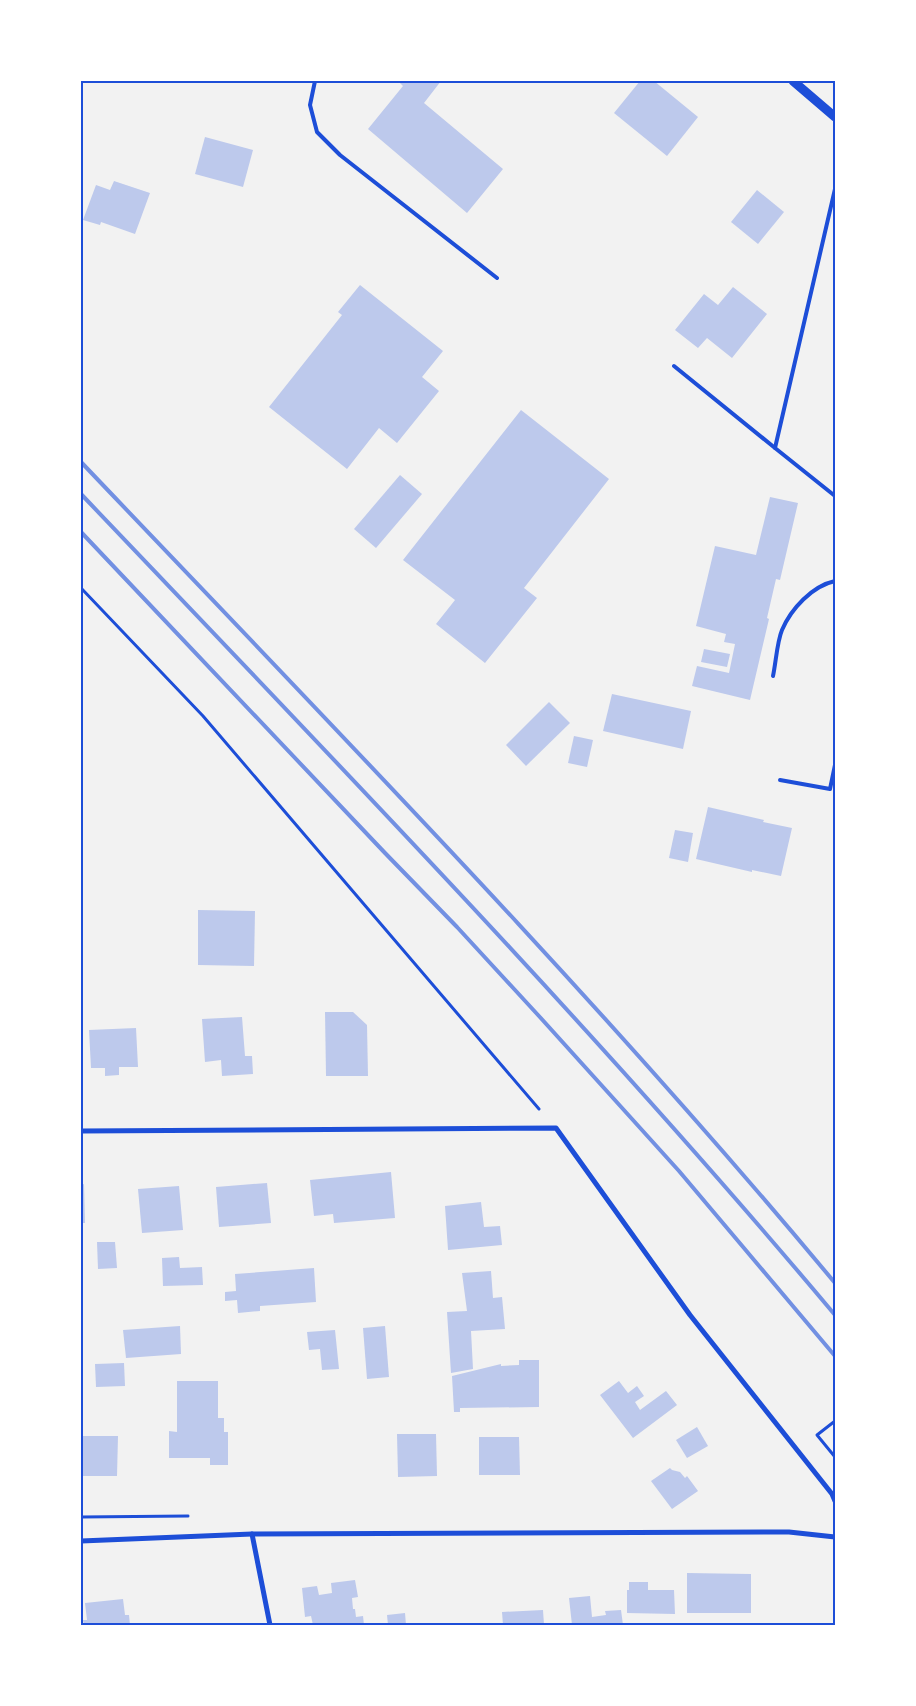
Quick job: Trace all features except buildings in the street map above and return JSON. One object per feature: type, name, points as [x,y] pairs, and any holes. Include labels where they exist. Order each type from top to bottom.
[{"type":"street","points":[[793,81],[835,117]]},
{"type":"street","points":[[81,1131],[556,1128],[690,1315],[832,1494],[835,1501]]},
{"type":"street","points":[[81,1541],[252,1534],[789,1532],[835,1537]]},
{"type":"street","points":[[252,1534],[270,1625]]},
{"type":"lane","points":[[315,81],[310,105],[317,132],[340,155],[497,278]]},
{"type":"lane","points":[[775,448],[835,189]]},
{"type":"lane","points":[[674,366],[835,496]]},
{"type":"lane","points":[[773,676],[782,630],[792,613],[806,596],[829,582],[835,581]]},
{"type":"lane","points":[[780,780],[830,789],[835,765]]},
{"type":"path","points":[[81,588],[203,716],[556,1128]]},
{"type":"path","points":[[835,1420],[817,1435],[835,1457]]},
{"type":"railway","points":[[81,462],[465,866],[559,968],[653,1072],[835,1283]]},
{"type":"railway","points":[[81,494],[369,797],[559,1001],[652,1104],[835,1315]]},
{"type":"railway","points":[[81,532],[457,927],[538,1015],[679,1171],[835,1356]]}]
